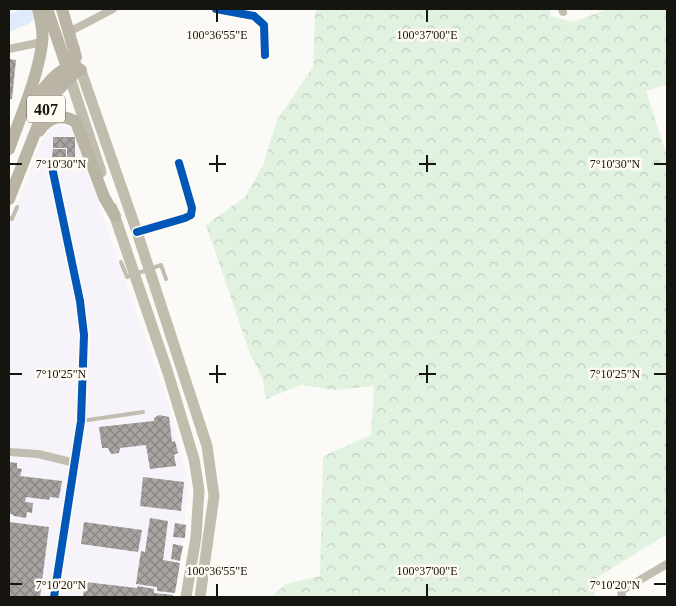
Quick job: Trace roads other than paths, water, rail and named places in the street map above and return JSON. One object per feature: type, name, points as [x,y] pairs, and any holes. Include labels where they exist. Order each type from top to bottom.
[{"type":"main road","points":[[38,9],[46,17],[73,71],[137,232],[207,446],[214,496],[200,597]]},
{"type":"main road","points":[[62,9],[74,49],[73,71],[115,216],[168,373],[194,459],[199,490],[196,537],[186,597]]},
{"type":"main road","points":[[9,149],[36,74],[46,17]]},
{"type":"main road","name":"407","points":[[13,203],[42,115],[54,94],[73,71]]},
{"type":"main road","name":"407","points":[[9,159],[31,107],[42,90],[51,79],[73,71]]},
{"type":"main road","points":[[31,145],[40,128],[49,120],[65,117],[76,122],[104,197],[115,216]]},
{"type":"street","points":[[68,27],[114,9]]},
{"type":"street","points":[[216,9],[254,16],[264,25],[266,55]]},
{"type":"street","points":[[9,49],[42,42]]},
{"type":"street","points":[[137,232],[184,218],[192,212],[179,163]]},
{"type":"street","points":[[53,172],[80,301],[84,335],[81,421],[54,597]]},
{"type":"street","points":[[9,452],[38,454],[75,463]]},
{"type":"street","points":[[622,597],[620,592],[667,564]]},
{"type":"lane","points":[[9,218],[12,219],[13,203]]},
{"type":"lane","points":[[121,262],[126,277],[161,265],[166,279]]},
{"type":"lane","points":[[81,421],[143,412]]},
{"type":"waterway","points":[[9,23],[24,17],[33,9]]}]
